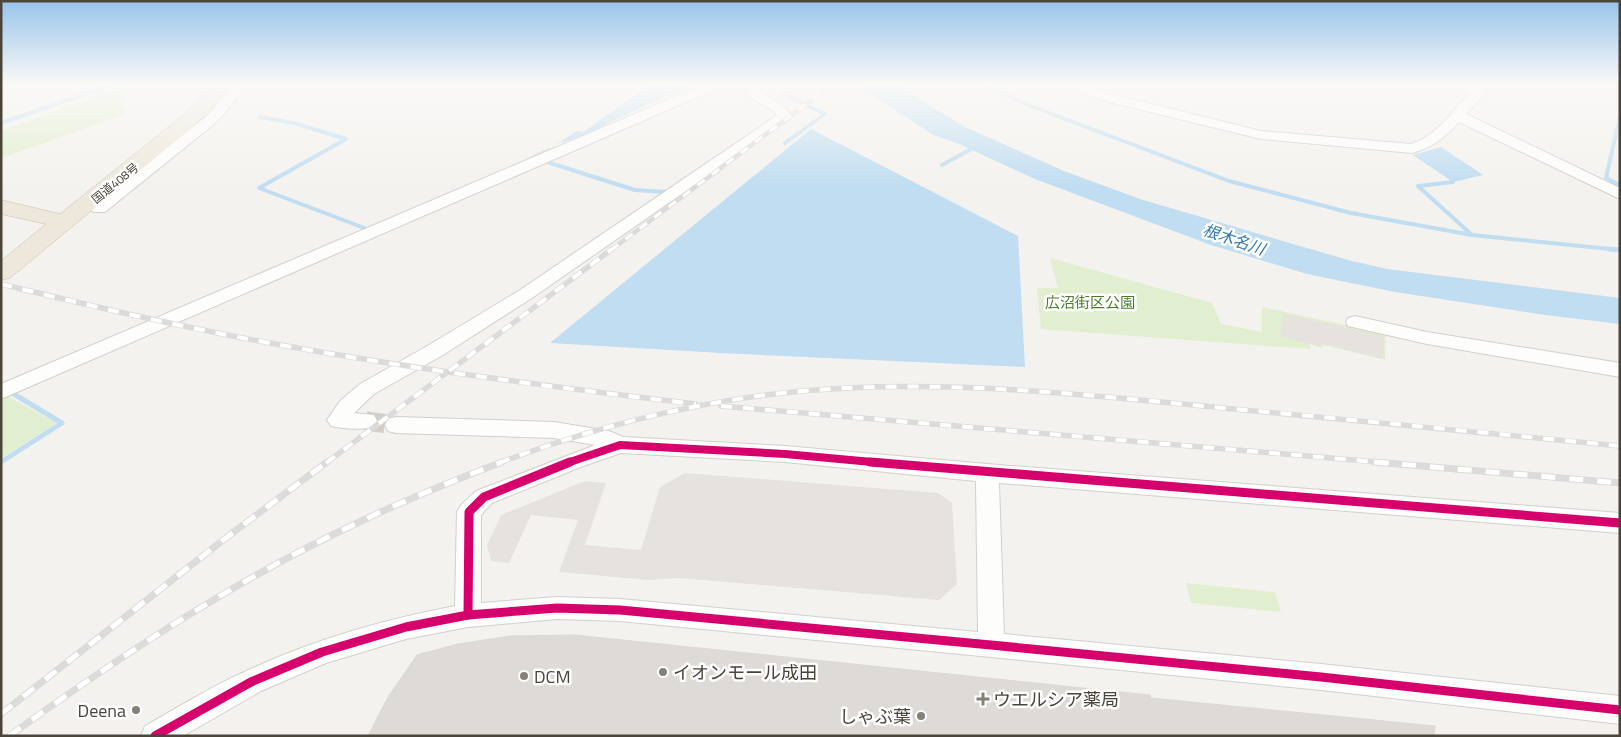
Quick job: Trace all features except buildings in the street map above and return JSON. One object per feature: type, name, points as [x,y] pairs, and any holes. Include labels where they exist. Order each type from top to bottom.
[{"type":"highway","name":"国道408号","points":[[5,262],[157,132],[169,118]]},
{"type":"highway","name":"国道408号","points":[[56,220],[191,118]]},
{"type":"highway","points":[[1,207],[56,220]]},
{"type":"street","points":[[99,209],[212,118]]},
{"type":"street","points":[[1,392],[636,118]]},
{"type":"street","points":[[366,421],[338,420],[347,406],[367,389],[436,350],[526,294],[782,118]]},
{"type":"street","points":[[1193,118],[1261,135],[1402,149],[1412,149],[1425,145],[1456,118]]},
{"type":"street","points":[[1464,118],[1620,194]]},
{"type":"street","points":[[1355,322],[1427,338],[1620,370]]},
{"type":"street","points":[[396,425],[554,430],[609,439],[620,445]]},
{"type":"street","points":[[468,615],[469,512],[484,497],[575,460],[620,445],[655,445],[785,454],[986,473],[1620,523]]},
{"type":"street","points":[[986,473],[991,645]]},
{"type":"street","points":[[155,736],[251,682],[322,652],[406,627],[468,615],[557,608],[620,610],[991,645],[1330,678],[1620,710]]},
{"type":"green space","points":[[36,118],[114,118],[1,158],[1,131]]},
{"type":"green space","name":"広沼街区公園","points":[[1050,258],[1212,303],[1221,324],[1262,332],[1262,307],[1386,334],[1385,360],[1324,345],[1322,348],[1310,344],[1310,349],[1041,329],[1037,288],[1058,288]]},
{"type":"green space","points":[[5,395],[57,423],[1,458],[1,397]]},
{"type":"green space","points":[[1186,583],[1275,592],[1281,612],[1191,603]]},
{"type":"shaded area","points":[[1284,314],[1384,336],[1383,359],[1321,343],[1320,346],[1280,337]]},
{"type":"shaded area","points":[[685,473],[938,493],[952,503],[957,584],[939,600],[679,578],[649,580],[559,572],[578,520],[531,515],[509,563],[491,561],[487,545],[501,515],[585,481],[606,483],[585,545],[641,550],[660,487]]},
{"type":"water","points":[[603,118],[618,118],[606,124],[606,128],[557,144],[577,131],[584,132]]},
{"type":"water","name":"根木名川","points":[[908,118],[951,118],[965,127],[1064,171],[1140,199],[1348,260],[1387,269],[1620,298],[1620,324],[1545,315],[1395,292],[1307,274],[1211,245],[1035,179],[959,144],[933,135]]},
{"type":"water","points":[[811,129],[1018,236],[1025,367],[550,343]]},
{"type":"water","points":[[1441,147],[1483,175],[1453,182],[1413,155]]},
{"type":"waterway","points":[[1,123],[14,118]]},
{"type":"waterway","points":[[268,118],[294,123],[346,139],[259,188],[367,229]]},
{"type":"waterway","points":[[785,143],[819,118]]},
{"type":"waterway","points":[[1064,118],[1229,181],[1351,213],[1472,235]]},
{"type":"waterway","points":[[1619,118],[1606,178],[1620,185]]},
{"type":"waterway","points":[[942,165],[975,147]]},
{"type":"waterway","points":[[532,158],[549,150]]},
{"type":"waterway","points":[[547,162],[635,190],[666,192]]},
{"type":"waterway","points":[[1453,182],[1418,186],[1472,235]]},
{"type":"waterway","points":[[1472,235],[1620,250],[1609,249]]},
{"type":"waterway","points":[[1,462],[62,423],[12,393]]},
{"type":"tunnel","points":[[366,421],[396,425]]},
{"type":"railway","points":[[611,250],[787,118]]},
{"type":"railway","points":[[448,372],[612,249]]},
{"type":"railway","points":[[1,284],[226,335],[313,351],[448,372]]},
{"type":"railway","points":[[326,463],[448,372]]},
{"type":"railway","points":[[448,372],[696,404]]},
{"type":"railway","points":[[499,463],[583,434],[627,422],[715,403],[804,391],[895,387],[1036,391],[1620,446]]},
{"type":"railway","points":[[721,406],[1389,463]]},
{"type":"railway","points":[[1,714],[231,534],[327,462]]},
{"type":"railway","points":[[9,736],[134,649],[265,570],[373,516],[502,462]]},
{"type":"railway","points":[[1374,462],[1620,483]]},
{"type":"cycle path","points":[[468,615],[469,512],[484,497],[575,460],[620,445],[785,454],[987,473],[1620,523]]},
{"type":"cycle path","points":[[155,736],[251,682],[322,652],[406,627],[468,615],[557,608],[620,610],[991,645],[1321,677],[1620,710]]},
{"type":"place","name":"イオンモール成田","points":[[663,672]]},
{"type":"place","name":"DCM","points":[[524,676]]},
{"type":"place","name":"ウエルシア薬局","points":[[983,699]]},
{"type":"place","name":"Deena","points":[[136,710]]},
{"type":"place","name":"しゃぶ葉","points":[[921,716]]}]
